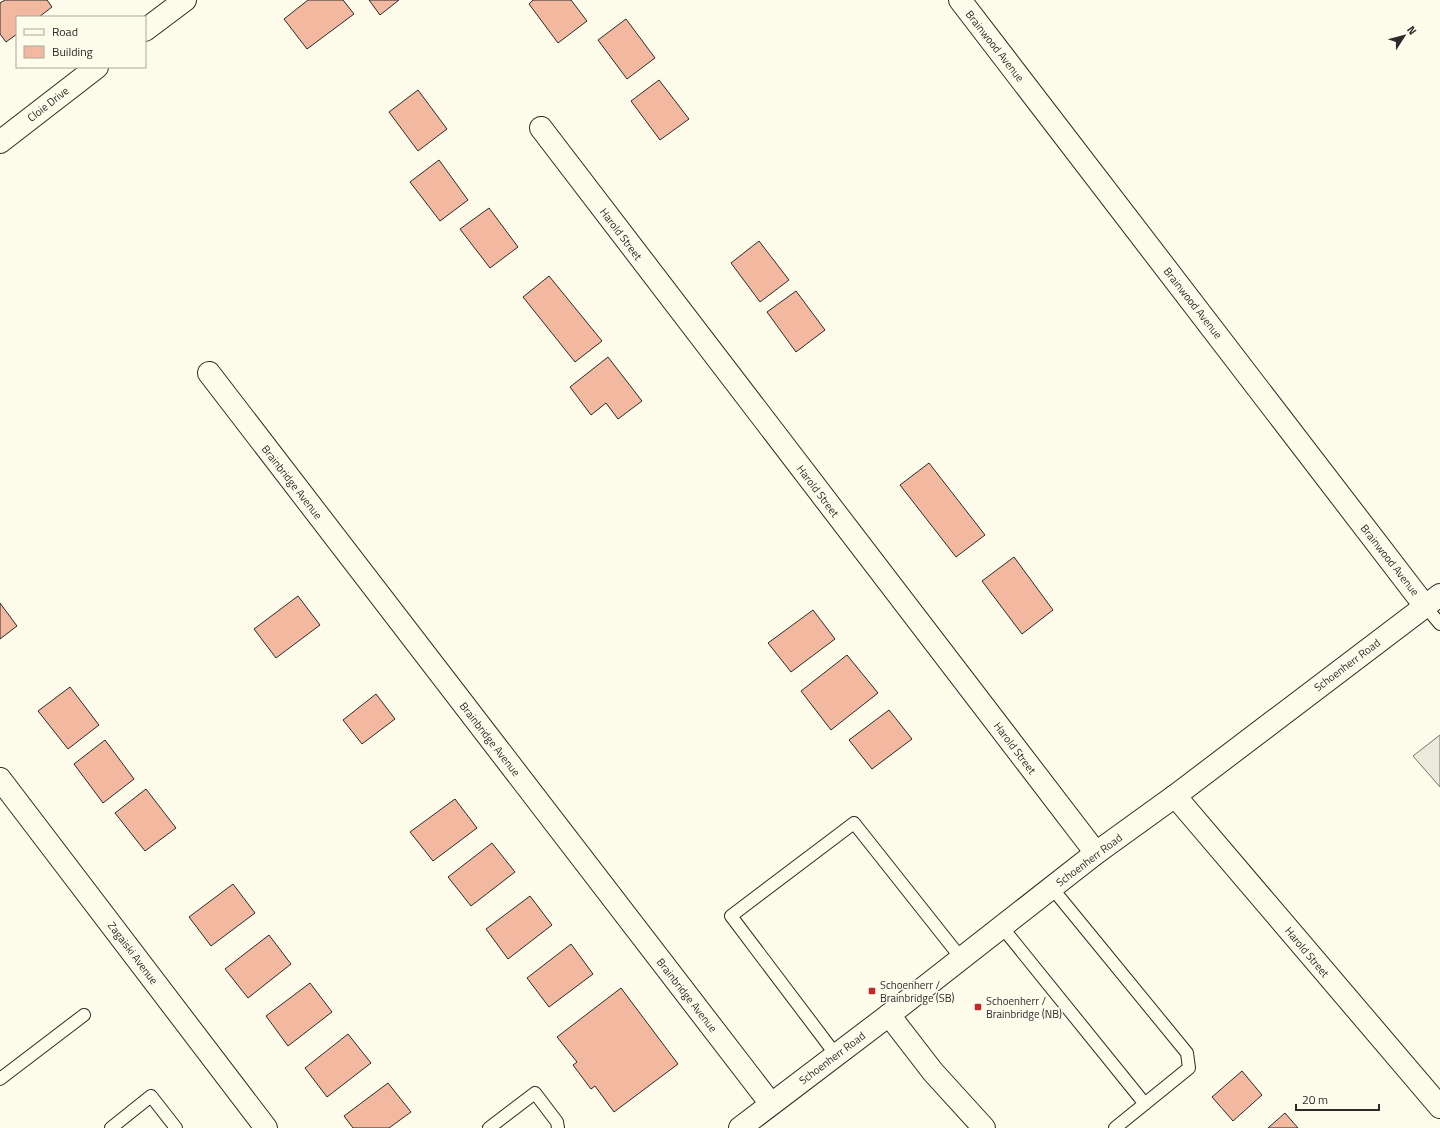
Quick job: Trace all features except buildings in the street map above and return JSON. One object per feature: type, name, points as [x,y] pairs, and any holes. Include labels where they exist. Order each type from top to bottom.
[{"type":"street","points":[[146,29],[185,0]]},
{"type":"street","name":"Brainwood Avenue","points":[[960,0],[1433,600]]},
{"type":"street","name":"Cloie Drive","points":[[0,142],[96,68]]},
{"type":"street","name":"Harold Street","points":[[540,128],[1096,853]]},
{"type":"street","name":"Brainbridge Avenue","points":[[209,373],[771,1104]]},
{"type":"street","name":"Schoenherr Road","points":[[740,1128],[889,1015],[1096,853],[1175,796],[1433,600]]},
{"type":"street","name":"Zagaiski Avenue","points":[[0,779],[266,1128]]},
{"type":"street","name":"Harold Street","points":[[1175,796],[1440,1107]]},
{"type":"street","points":[[889,1015],[933,1072],[984,1128]]},
{"type":"lane","points":[[1433,600],[1440,624]]},
{"type":"lane","points":[[836,1055],[731,916],[854,823],[962,958]]},
{"type":"lane","points":[[1052,888],[1188,1053],[1189,1068],[1115,1128]]},
{"type":"lane","points":[[1002,927],[1145,1104]]},
{"type":"lane","points":[[0,1078],[84,1015]]},
{"type":"lane","points":[[489,1128],[535,1093],[557,1122],[558,1128]]},
{"type":"lane","points":[[111,1128],[151,1096],[176,1128]]},
{"type":"shaded area","points":[[1440,735],[1440,787],[1413,756]]},
{"type":"place","name":"Schoenherr / Brainbridge (SB)","points":[[872,991]]},
{"type":"place","name":"Schoenherr / Brainbridge (NB)","points":[[978,1007]]}]
